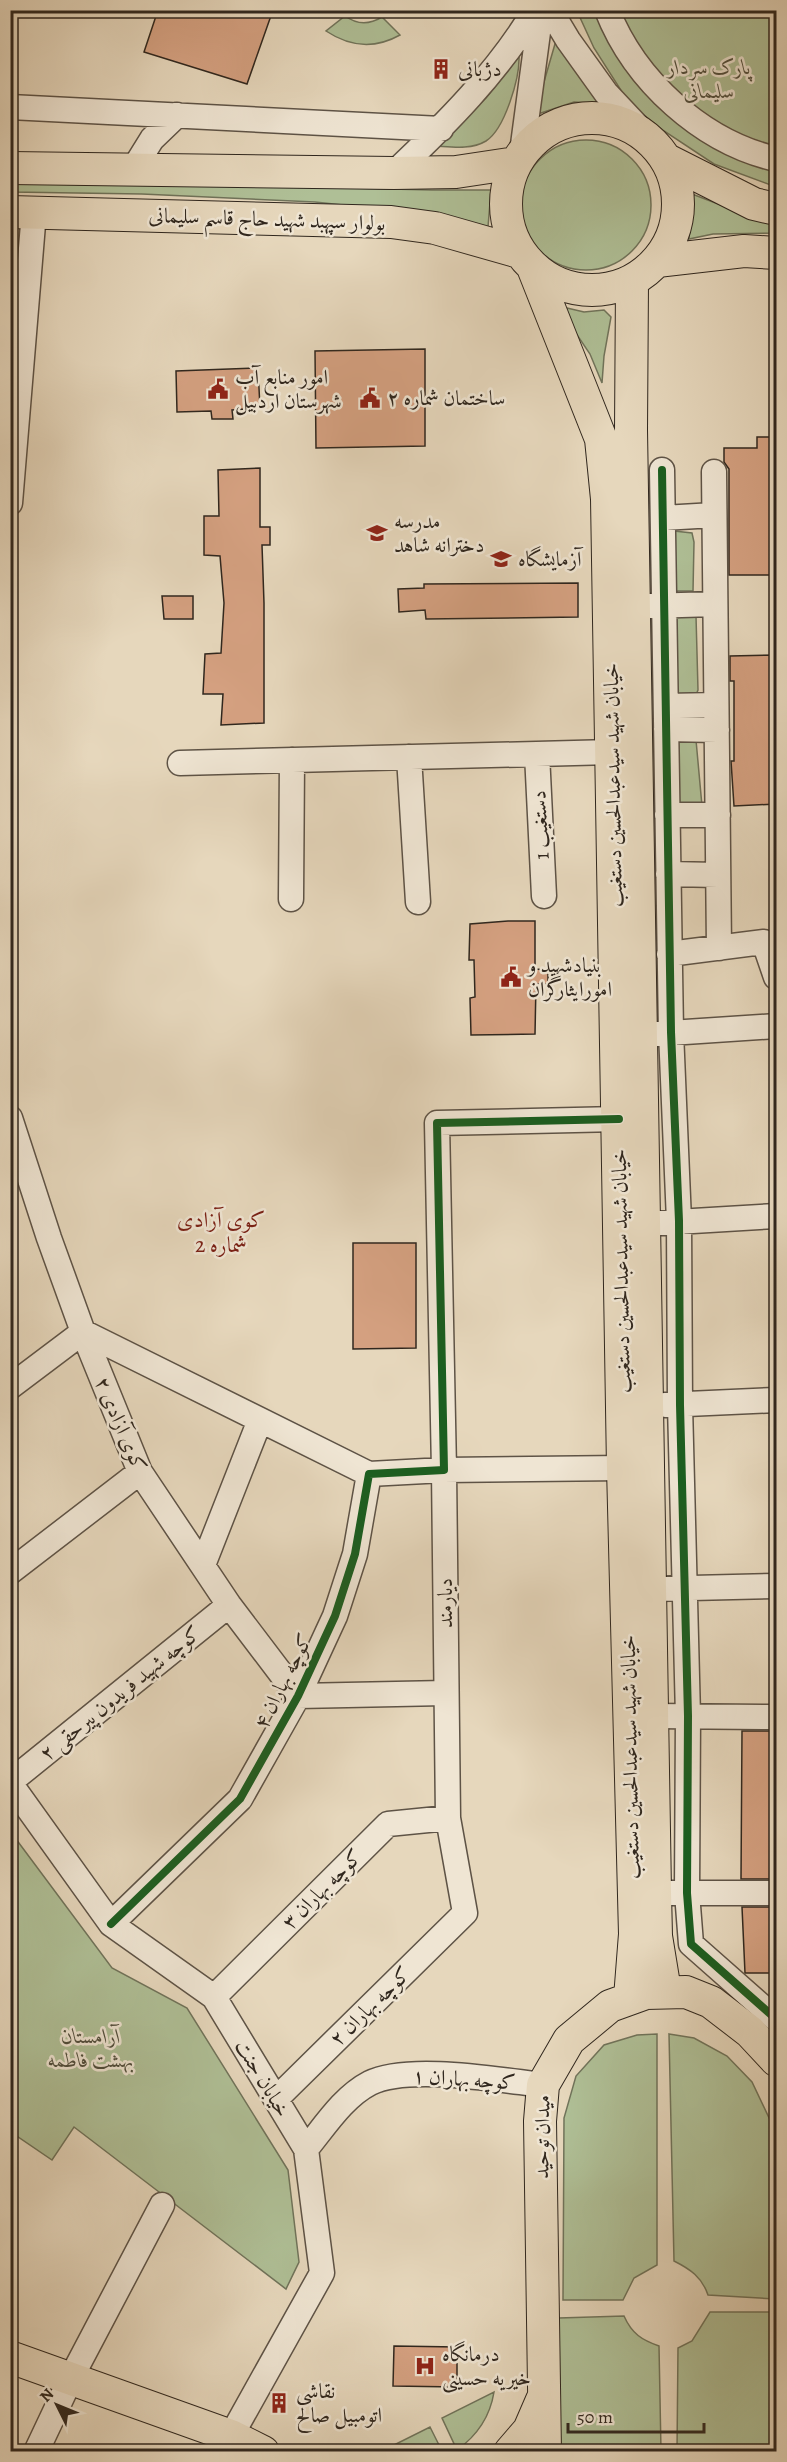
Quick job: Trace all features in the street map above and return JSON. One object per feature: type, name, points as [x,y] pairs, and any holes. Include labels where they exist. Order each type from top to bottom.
[{"type":"main road","points":[[661,152],[675,180],[679,201],[677,223],[669,243],[657,261],[632,282],[612,289],[581,290],[551,281],[527,261],[509,231],[505,208],[507,184],[519,157],[540,135],[562,123],[587,117],[611,120],[635,129],[661,152],[754,204],[777,209]]},
{"type":"main road","points":[[10,168],[456,172],[519,157]]},
{"type":"main road","name":"بولوار سپهبد شهید حاج قاسم سلیمانی","points":[[22,212],[391,222],[435,228],[527,261]]},
{"type":"main road","points":[[657,261],[744,251],[777,253]]},
{"type":"main road","name":"خیابان شهید سیدعبدالحسین دستغیب","points":[[527,261],[590,411],[603,450],[607,499],[623,1468],[635,1934],[630,1998]]},
{"type":"main road","name":"خیابان شهید سیدعبدالحسین دستغیب","points":[[632,282],[631,403],[649,606],[656,1034],[643,1224],[656,1936],[665,1991]]},
{"type":"main road","points":[[590,411],[600,399],[617,396],[631,403]]},
{"type":"main road","name":"میدان توحید","points":[[544,2451],[540,2121],[543,2085],[569,2040],[610,2006],[646,1992],[686,1992],[711,2002],[750,2032],[777,2060]]},
{"type":"main road","points":[[10,2357],[71,2378],[228,2444],[262,2451]]},
{"type":"main road","points":[[510,2451],[529,2430],[544,2396]]},
{"type":"street","points":[[394,173],[441,129],[518,39],[535,10]]},
{"type":"street","points":[[519,157],[541,10]]},
{"type":"street","points":[[550,10],[568,40],[606,93],[661,152]]},
{"type":"street","points":[[607,10],[636,62],[670,101],[691,118],[728,141],[760,155],[777,159]]},
{"type":"street","points":[[10,107],[441,129]]},
{"type":"street","points":[[134,168],[152,139],[177,115]]},
{"type":"street","points":[[10,502],[22,212]]},
{"type":"street","points":[[662,470],[663,518],[649,606],[666,718],[669,954],[656,1034],[679,1221],[680,1405],[688,1716],[687,1893],[691,1944],[777,2019]]},
{"type":"street","points":[[714,472],[719,948]]},
{"type":"street","points":[[663,518],[714,515]]},
{"type":"street","points":[[649,606],[715,604]]},
{"type":"street","points":[[666,718],[716,705]]},
{"type":"street","points":[[666,718],[717,730]]},
{"type":"street","points":[[180,763],[612,752]]},
{"type":"street","name":"دستغیب 1","points":[[537,754],[544,896]]},
{"type":"street","points":[[410,757],[418,902]]},
{"type":"street","points":[[291,899],[292,760]]},
{"type":"street","points":[[668,815],[718,815]]},
{"type":"street","points":[[668,874],[718,875]]},
{"type":"street","points":[[669,954],[764,942],[777,977]]},
{"type":"street","points":[[656,1034],[777,1026]]},
{"type":"street","name":"کوی آزادی ۲","points":[[10,1118],[49,1238],[83,1332],[140,1472],[229,1605],[298,1696]]},
{"type":"street","name":"دیارمند","points":[[465,1913],[448,1818],[437,1123],[619,1119]]},
{"type":"street","points":[[643,1224],[777,1216]]},
{"type":"street","points":[[10,1388],[83,1332],[369,1474],[444,1470],[623,1468]]},
{"type":"street","points":[[647,1406],[777,1400]]},
{"type":"street","points":[[202,1565],[260,1420]]},
{"type":"street","points":[[10,1572],[140,1472]]},
{"type":"street","name":"کوچه بهاران ۴","points":[[111,1923],[240,1799],[298,1696],[335,1616],[355,1554],[369,1474]]},
{"type":"street","points":[[650,1589],[777,1586]]},
{"type":"street","name":"کوچه شهید فریدون پیرحقی ۲","points":[[10,1783],[229,1605]]},
{"type":"street","points":[[298,1696],[445,1693]]},
{"type":"street","points":[[652,1716],[777,1717]]},
{"type":"street","name":"خیابان جنت","points":[[10,1783],[111,1923],[214,1997],[306,2149],[322,2273],[228,2444]]},
{"type":"street","name":"کوچه بهاران ۳","points":[[214,1997],[388,1824],[448,1818]]},
{"type":"street","points":[[655,1892],[777,1893]]},
{"type":"street","name":"کوچه بهاران ۲","points":[[276,2099],[465,1913]]},
{"type":"street","name":"کوچه بهاران ۱","points":[[306,2149],[343,2103],[370,2083],[414,2073],[543,2085]]},
{"type":"street","points":[[36,2451],[71,2378],[162,2205]]},
{"type":"green space","name":"پارک سردار سلیمانی","points":[[577,11],[776,11],[776,187],[714,164],[664,131],[629,103],[594,48]]},
{"type":"green space","points":[[345,16],[354,21],[363,22],[382,17],[400,35],[381,43],[363,44],[344,40],[326,31]]},
{"type":"green space","points":[[557,37],[598,98],[595,103],[574,102],[541,113],[537,106]]},
{"type":"green space","points":[[519,56],[517,76],[510,102],[493,135],[474,146],[436,146],[486,98]]},
{"type":"green space","points":[[586,140],[611,145],[632,159],[646,180],[651,205],[646,230],[632,251],[611,265],[586,270],[561,265],[540,251],[526,230],[521,205],[526,180],[540,159],[561,145]]},
{"type":"green space","points":[[11,180],[491,190],[488,227],[371,208],[315,202],[142,194],[11,192]]},
{"type":"green space","points":[[692,194],[776,226],[776,233],[713,234],[689,239]]},
{"type":"green space","points":[[567,308],[584,312],[604,310],[611,317],[602,383],[590,354],[563,314]]},
{"type":"green space","points":[[665,530],[692,533],[694,542],[693,591],[665,591]]},
{"type":"green space","points":[[696,616],[698,690],[695,697],[668,699],[666,617]]},
{"type":"green space","points":[[669,733],[696,740],[702,806],[669,808]]},
{"type":"green space","name":"آرامستان بهشت فاطمه","points":[[10,1831],[112,1968],[187,2008],[288,2170],[299,2262],[286,2289],[74,2127],[52,2160],[11,2132]]},
{"type":"green space","points":[[657,2034],[657,2265],[634,2278],[623,2300],[563,2300],[564,2118],[576,2076],[604,2045],[637,2035]]},
{"type":"green space","points":[[669,2034],[694,2038],[727,2056],[752,2082],[771,2122],[775,2299],[708,2295],[695,2274],[674,2261]]},
{"type":"green space","points":[[710,2312],[774,2312],[776,2451],[677,2451],[678,2348],[692,2341]]},
{"type":"green space","points":[[624,2316],[638,2336],[659,2346],[661,2451],[557,2452],[559,2318]]},
{"type":"green space","points":[[494,2392],[482,2425],[457,2450],[442,2418]]},
{"type":"green space","points":[[430,2427],[442,2451],[382,2451]]},
{"type":"building","points":[[158,10],[273,10],[247,84],[144,52]]},
{"type":"building","name":"ساختمان شماره ۲","points":[[425,349],[425,446],[316,448],[315,351]]},
{"type":"building","name":"امور منابع آب شهرستان اردبیل","points":[[258,368],[260,408],[232,410],[233,419],[212,419],[211,411],[177,412],[176,371]]},
{"type":"building","points":[[757,437],[775,437],[777,448],[777,575],[729,575],[729,469],[724,462],[724,448],[757,448]]},
{"type":"building","points":[[260,468],[260,527],[270,527],[270,545],[262,545],[264,723],[221,725],[223,694],[203,694],[205,654],[221,653],[224,603],[220,556],[204,555],[204,516],[219,516],[218,470]]},
{"type":"building","points":[[578,583],[578,617],[426,619],[425,610],[399,612],[398,589],[424,588],[424,584]]},
{"type":"building","points":[[162,596],[193,596],[193,619],[164,619]]},
{"type":"building","points":[[777,655],[776,804],[734,806],[731,761],[734,761],[734,681],[730,681],[730,656]]},
{"type":"building","name":"بنیادشهید و امورایثارگران","points":[[535,921],[535,969],[548,970],[548,984],[536,984],[535,1034],[471,1035],[470,998],[475,997],[474,960],[469,960],[470,924]]},
{"type":"building","points":[[353,1243],[416,1243],[416,1348],[353,1349]]},
{"type":"building","points":[[742,1731],[777,1731],[777,1879],[741,1879]]},
{"type":"building","points":[[742,1907],[777,1907],[777,1973],[745,1973]]},
{"type":"building","name":"درمانگاه خیریه حسینی","points":[[394,2346],[457,2347],[457,2387],[393,2386]]},
{"type":"cycle path","points":[[662,470],[671,1032],[679,1221],[680,1405],[688,1716],[687,1893],[691,1944],[776,2019]]},
{"type":"cycle path","points":[[111,1924],[240,1799],[298,1696],[335,1616],[355,1554],[369,1474],[444,1470],[437,1123],[619,1119]]},
{"type":"place","name":"دژبانی","points":[[441,69]]},
{"type":"place","name":"امور منابع آب شهرستان اردبیل","points":[[218,389]]},
{"type":"place","name":"ساختمان شماره ۲","points":[[370,398]]},
{"type":"place","name":"مدرسه دخترانه شاهد","points":[[377,533]]},
{"type":"place","name":"آزمایشگاه","points":[[501,559]]},
{"type":"place","name":"بنیادشهید و امورایثارگران","points":[[511,977]]},
{"type":"place","name":"درمانگاه خیریه حسینی","points":[[425,2366]]},
{"type":"place","name":"نقاشی اتومبیل صالح","points":[[279,2403]]},
{"type":"district","name":"کوی آزادی شماره 2","points":[[221,1232]]}]
